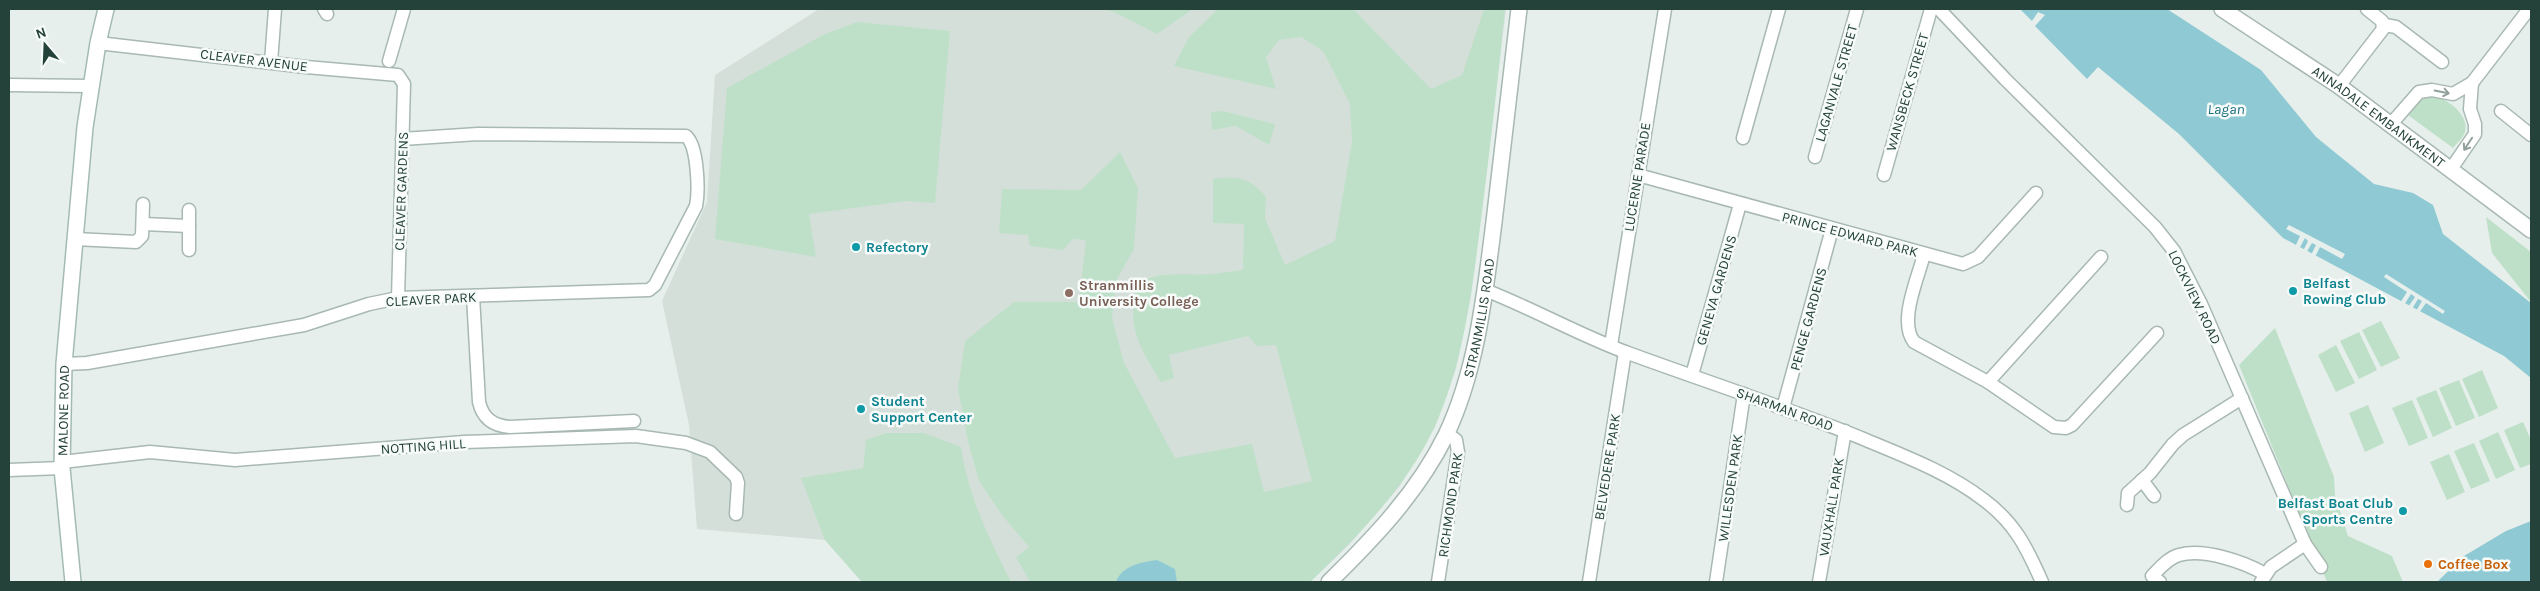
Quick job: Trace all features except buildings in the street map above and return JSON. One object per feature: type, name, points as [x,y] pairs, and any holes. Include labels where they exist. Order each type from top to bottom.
[{"type":"street","name":"MALONE ROAD","points":[[73,582],[62,465],[64,364],[90,86],[106,9]]},
{"type":"street","points":[[270,62],[276,9],[271,9]]},
{"type":"street","points":[[389,61],[404,9]]},
{"type":"street","name":"STRANMILLIS ROAD","points":[[1329,582],[1401,506],[1426,470],[1446,433],[1467,376],[1486,290],[1519,9]]},
{"type":"street","name":"LUCERNE PARADE","points":[[1611,346],[1665,9]]},
{"type":"street","points":[[1743,138],[1779,9]]},
{"type":"street","name":"LAGANVALE STREET","points":[[1815,157],[1857,9]]},
{"type":"street","name":"WANSBECK STREET","points":[[1884,175],[1931,9]]},
{"type":"street","name":"LOCKVIEW ROAD","points":[[1939,9],[2004,79],[2166,240],[2184,268],[2306,544],[2321,567]]},
{"type":"street","points":[[2367,9],[2385,25],[2396,27],[2442,62]]},
{"type":"street","points":[[2391,124],[2419,92],[2432,90],[2453,94],[2472,82],[2529,9]]},
{"type":"street","name":"ANNADALE EMBANKMENT","points":[[2226,10],[2339,86],[2531,230]]},
{"type":"street","points":[[2339,86],[2385,25]]},
{"type":"street","name":"CLEAVER AVENUE","points":[[98,42],[398,75],[404,84]]},
{"type":"street","points":[[2451,169],[2475,134],[2475,124],[2470,109],[2472,82]]},
{"type":"street","name":"CLEAVER GARDENS","points":[[398,298],[404,84]]},
{"type":"street","points":[[9,85],[90,86]]},
{"type":"street","points":[[2501,111],[2531,135]]},
{"type":"street","name":"CLEAVER PARK","points":[[64,364],[87,363],[304,325],[369,304],[398,298],[649,290],[655,285],[696,206],[698,196],[694,147],[686,136],[678,134],[478,134],[402,139]]},
{"type":"street","name":"PRINCE EDWARD PARK","points":[[1638,175],[1954,263],[1971,262],[1985,251],[2036,193]]},
{"type":"street","points":[[75,239],[136,242],[142,236],[143,204]]},
{"type":"street","name":"GENEVA GARDENS","points":[[1692,375],[1740,204]]},
{"type":"street","points":[[189,210],[189,250]]},
{"type":"street","points":[[143,224],[189,226]]},
{"type":"street","name":"PENGE GARDENS","points":[[1783,408],[1832,229]]},
{"type":"street","points":[[1924,254],[1906,319],[1910,337],[1914,342],[1988,382],[2054,427],[2066,428],[2079,418],[2157,333]]},
{"type":"street","points":[[1988,382],[2101,257]]},
{"type":"street","name":"SHARMAN ROAD","points":[[1486,290],[1625,352],[1845,431],[1930,467],[1959,482],[1985,500],[2016,529],[2042,582]]},
{"type":"street","points":[[473,296],[479,402],[481,411],[493,423],[510,428],[634,421]]},
{"type":"street","name":"BELVEDERE PARK","points":[[1589,582],[1625,352]]},
{"type":"street","name":"WILLESDEN PARK","points":[[1716,582],[1744,394]]},
{"type":"street","points":[[2127,505],[2128,494],[2182,435],[2242,398]]},
{"type":"street","name":"VAUXHALL PARK","points":[[1819,582],[1845,431]]},
{"type":"street","name":"RICHMOND PARK","points":[[1438,582],[1458,452],[1456,440],[1446,433]]},
{"type":"street","name":"NOTTING HILL","points":[[9,470],[62,465],[150,452],[235,460],[464,442],[636,436],[662,438],[686,443],[710,452],[722,463],[738,483],[736,514]]},
{"type":"street","points":[[2142,480],[2154,496]]},
{"type":"street","points":[[2160,582],[2152,576],[2161,567],[2179,555],[2191,553],[2239,562],[2263,578],[2277,562],[2306,544]]},
{"type":"shaded area","name":"Stranmillis University College","points":[[819,9],[1506,9],[1471,296],[1456,369],[1435,427],[1400,486],[1349,545],[1310,582],[862,582],[825,540],[697,529],[689,425],[662,301],[707,202],[715,75]]},
{"type":"green space","points":[[1102,9],[1193,9],[1157,34],[1114,12]]},
{"type":"green space","points":[[1218,9],[1353,9],[1431,89],[1462,75],[1484,9],[1505,9],[1488,167],[1470,299],[1460,351],[1445,401],[1424,448],[1396,490],[1363,529],[1310,582],[1177,582],[1175,569],[1117,579],[1116,582],[1030,582],[1016,557],[1029,547],[1002,515],[979,481],[968,441],[958,389],[965,341],[1014,302],[1079,302],[1086,240],[1073,239],[1063,250],[1030,246],[1028,235],[999,233],[1002,189],[1081,190],[1120,152],[1138,188],[1134,249],[1116,281],[1112,318],[1124,363],[1175,458],[1252,444],[1264,492],[1312,481],[1276,345],[1257,346],[1248,336],[1169,355],[1174,378],[1161,382],[1136,335],[1133,311],[1139,283],[1156,276],[1212,274],[1243,270],[1244,224],[1213,223],[1213,179],[1229,177],[1243,179],[1255,186],[1266,197],[1265,218],[1285,265],[1335,241],[1352,142],[1350,104],[1323,51],[1301,37],[1279,40],[1266,57],[1276,89],[1174,66],[1189,37]]},
{"type":"green space","points":[[857,22],[950,31],[935,203],[906,201],[809,214],[816,257],[715,239],[727,88],[823,35]]},
{"type":"green space","points":[[2429,94],[2448,102],[2464,118],[2465,132],[2453,148],[2408,115],[2420,97]]},
{"type":"green space","points":[[1223,111],[1275,124],[1269,145],[1236,126],[1212,130],[1211,112]]},
{"type":"green space","points":[[2486,217],[2531,252],[2531,302],[2492,253]]},
{"type":"green space","points":[[2381,321],[2400,358],[2381,367],[2362,330]]},
{"type":"green space","points":[[2275,328],[2334,477],[2335,495],[2348,536],[2392,556],[2403,582],[2327,582],[2239,365]]},
{"type":"green space","points":[[2359,332],[2377,370],[2359,379],[2340,341]]},
{"type":"green space","points":[[2336,345],[2355,383],[2336,392],[2318,355]]},
{"type":"green space","points":[[2482,370],[2498,408],[2479,417],[2462,379]]},
{"type":"green space","points":[[2459,380],[2475,418],[2456,426],[2439,388]]},
{"type":"green space","points":[[2436,390],[2452,428],[2433,437],[2416,398]]},
{"type":"green space","points":[[2412,400],[2428,438],[2409,446],[2392,408]]},
{"type":"green space","points":[[2368,405],[2384,443],[2365,452],[2349,413]]},
{"type":"green space","points":[[2523,422],[2531,440],[2531,464],[2520,468],[2504,430]]},
{"type":"green space","points":[[2498,432],[2515,470],[2496,479],[2479,441]]},
{"type":"green space","points":[[886,433],[924,433],[961,447],[974,500],[987,533],[1011,582],[862,582],[825,540],[801,478],[863,468],[866,440]]},
{"type":"green space","points":[[2474,443],[2490,481],[2471,489],[2454,451]]},
{"type":"green space","points":[[2449,454],[2465,492],[2447,500],[2430,462]]},
{"type":"water","name":"Lagan","points":[[2020,9],[2167,9],[2261,70],[2316,137],[2374,184],[2413,193],[2433,205],[2443,234],[2531,303],[2531,378],[2504,356],[2283,238],[2179,134],[2098,67],[2087,79],[2035,26],[2045,15],[2038,12],[2032,21]]},
{"type":"water","points":[[2531,521],[2531,582],[2437,582],[2464,556],[2506,531]]},
{"type":"water","points":[[1157,560],[1175,569],[1177,582],[1116,582],[1122,572],[1127,569]]},
{"type":"pier","points":[[2289,225],[2345,254],[2342,259],[2320,247],[2315,257],[2311,255],[2316,245],[2312,243],[2306,253],[2303,251],[2308,241],[2305,238],[2299,249],[2295,247],[2300,236],[2286,229]]},
{"type":"pier","points":[[2386,274],[2445,311],[2443,314],[2426,303],[2419,313],[2416,311],[2422,301],[2418,299],[2412,309],[2408,307],[2415,297],[2411,294],[2404,305],[2400,303],[2407,292],[2384,277]]},
{"type":"place","name":"Refectory","points":[[856,247]]},
{"type":"place","name":"Belfast Rowing Club","points":[[2293,291]]},
{"type":"place","name":"Stranmillis University College","points":[[1069,293]]},
{"type":"place","name":"Student Support Center","points":[[861,409]]},
{"type":"place","name":"Belfast Boat Club Sports Centre","points":[[2403,511]]},
{"type":"place","name":"Coffee Box","points":[[2428,564]]}]
